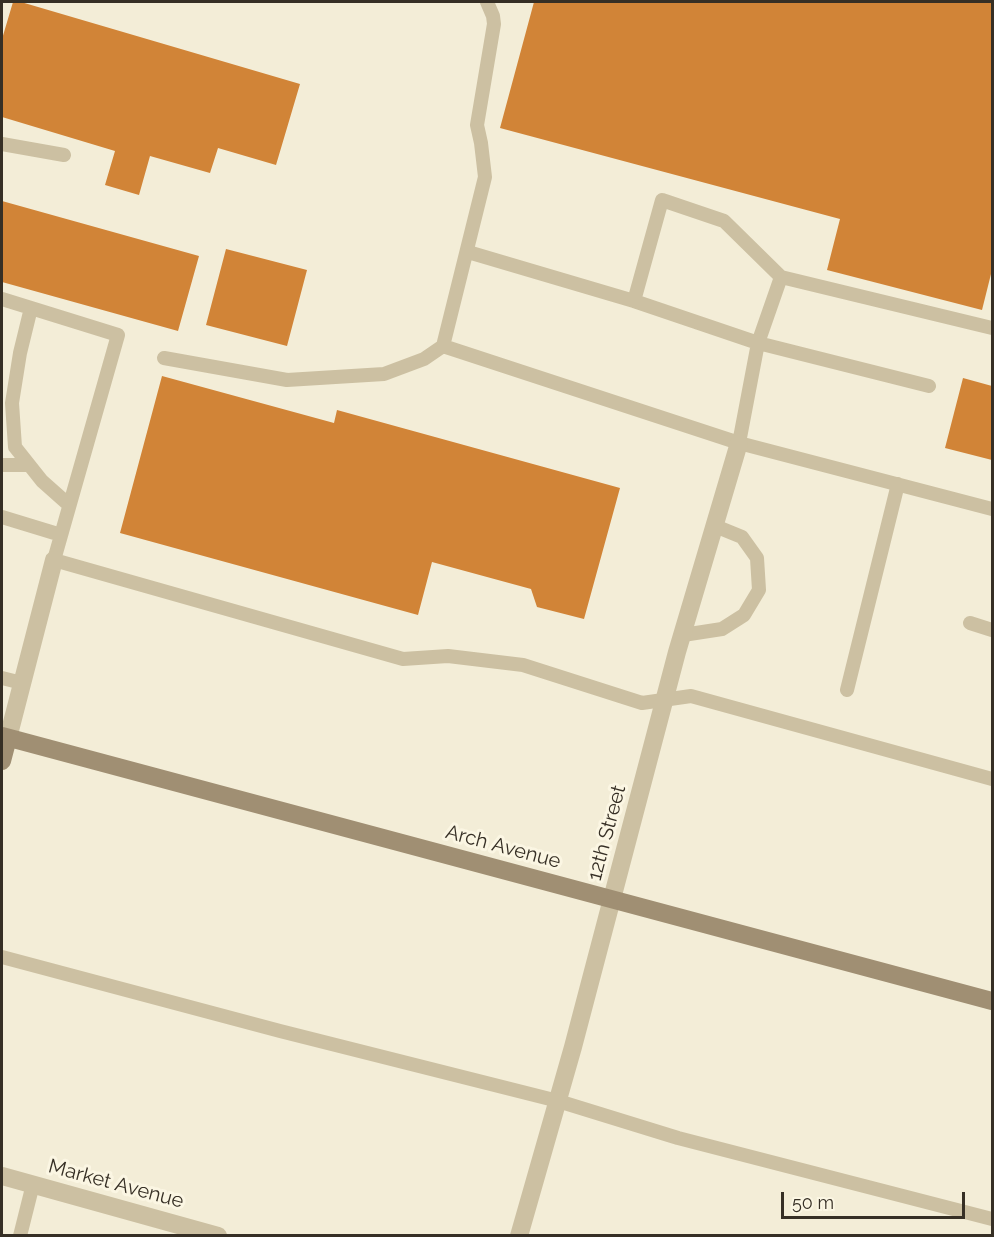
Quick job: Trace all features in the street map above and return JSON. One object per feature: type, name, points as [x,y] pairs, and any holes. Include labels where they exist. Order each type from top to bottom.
[{"type":"street","name":"12th Street","points":[[519,1236],[558,1101],[682,635],[739,443]]},
{"type":"street","points":[[2,761],[5,737],[22,683],[54,560]]},
{"type":"street","name":"Arch Avenue","points":[[5,737],[993,1001]]},
{"type":"street","name":"Market Avenue","points":[[2,1176],[218,1236]]},
{"type":"lane","points":[[164,358],[287,380],[384,374],[424,359],[443,346],[485,177],[477,125],[494,24],[487,2]]},
{"type":"lane","points":[[2,144],[64,155]]},
{"type":"lane","points":[[634,301],[662,200],[724,221],[781,277],[993,328]]},
{"type":"lane","points":[[468,252],[634,301],[758,343],[929,386]]},
{"type":"lane","points":[[739,443],[758,343],[781,277]]},
{"type":"lane","points":[[2,299],[118,335],[54,560],[403,659],[448,656],[523,665],[642,703],[691,696],[993,779]]},
{"type":"lane","points":[[31,308],[20,353],[12,404],[15,447],[42,481],[69,505]]},
{"type":"lane","points":[[443,346],[739,443],[993,509]]},
{"type":"lane","points":[[2,465],[29,465]]},
{"type":"lane","points":[[847,690],[898,484]]},
{"type":"lane","points":[[2,517],[61,535]]},
{"type":"lane","points":[[682,635],[722,629],[744,615],[759,590],[758,558],[742,537],[715,526]]},
{"type":"lane","points":[[970,623],[993,630]]},
{"type":"lane","points":[[2,678],[22,683]]},
{"type":"lane","points":[[2,957],[292,1034],[558,1101],[678,1138],[993,1220]]},
{"type":"lane","points":[[20,1236],[33,1184]]},
{"type":"building","points":[[13,2],[21,2],[300,84],[276,165],[218,148],[210,173],[150,156],[139,195],[105,185],[115,151],[2,117],[2,39]]},
{"type":"building","points":[[534,2],[992,2],[992,270],[982,310],[827,270],[840,219],[500,128]]},
{"type":"building","points":[[2,201],[199,256],[178,331],[2,282]]},
{"type":"building","points":[[226,249],[307,270],[287,346],[206,325]]},
{"type":"building","points":[[162,376],[334,423],[337,410],[620,488],[584,619],[537,607],[531,589],[432,562],[418,615],[120,533]]},
{"type":"building","points":[[963,378],[992,386],[992,460],[945,448]]}]
